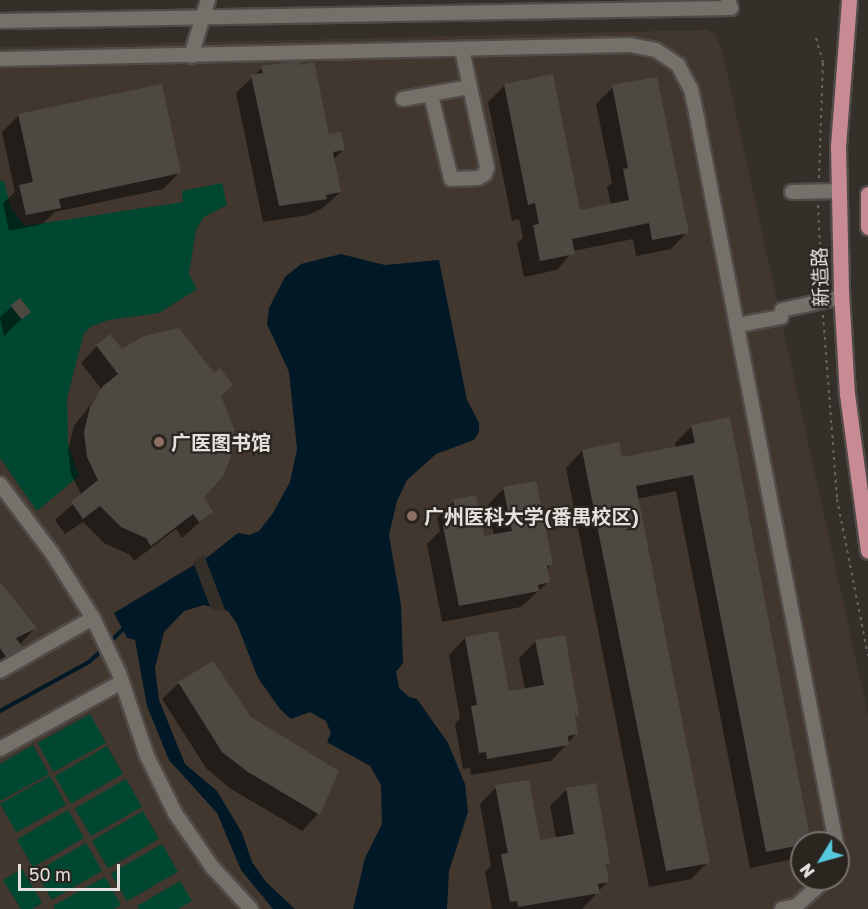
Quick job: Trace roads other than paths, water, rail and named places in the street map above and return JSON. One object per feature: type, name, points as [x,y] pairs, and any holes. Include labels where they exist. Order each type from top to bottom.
[{"type":"main road","name":"新造路","points":[[849,0],[840,97],[838,191],[841,297],[847,394],[868,551]]},
{"type":"main road","points":[[868,194],[868,227]]},
{"type":"street","points":[[191,56],[208,0]]},
{"type":"street","points":[[0,21],[730,4]]},
{"type":"street","points":[[4,62],[630,45],[656,50],[678,65],[691,89],[834,831]]},
{"type":"street","points":[[431,95],[451,179],[478,178],[487,167],[462,49]]},
{"type":"street","points":[[403,99],[470,87]]},
{"type":"street","points":[[792,192],[838,191]]},
{"type":"street","points":[[738,325],[841,297]]},
{"type":"street","points":[[0,484],[52,553],[93,618],[120,678],[147,756],[175,813],[213,868],[251,909]]},
{"type":"street","points":[[0,671],[93,618]]},
{"type":"street","points":[[0,749],[120,678]]},
{"type":"street","points":[[782,909],[796,906],[813,891]]},
{"type":"water","points":[[341,254],[385,265],[439,260],[467,400],[479,423],[479,432],[474,440],[436,454],[407,480],[397,501],[389,535],[401,605],[403,663],[396,672],[399,688],[409,697],[417,699],[448,743],[465,784],[468,812],[449,871],[447,909],[353,909],[365,858],[382,824],[381,785],[370,766],[327,742],[331,733],[326,721],[310,712],[291,719],[280,709],[258,678],[237,624],[228,611],[204,605],[184,611],[164,632],[155,668],[159,700],[185,764],[217,791],[242,833],[252,862],[266,882],[295,909],[273,909],[241,870],[217,813],[169,760],[147,706],[135,640],[127,638],[114,613],[209,556],[238,533],[249,535],[259,531],[273,513],[290,482],[297,449],[289,372],[267,324],[269,308],[285,277],[301,264]]},
{"type":"waterway","points":[[109,643],[123,629]]},
{"type":"waterway","points":[[0,711],[89,662],[104,648]]},
{"type":"place","name":"广医图书馆","points":[[159,442]]},
{"type":"place","name":"广州医科大学(番禺校区)","points":[[412,516]]}]
